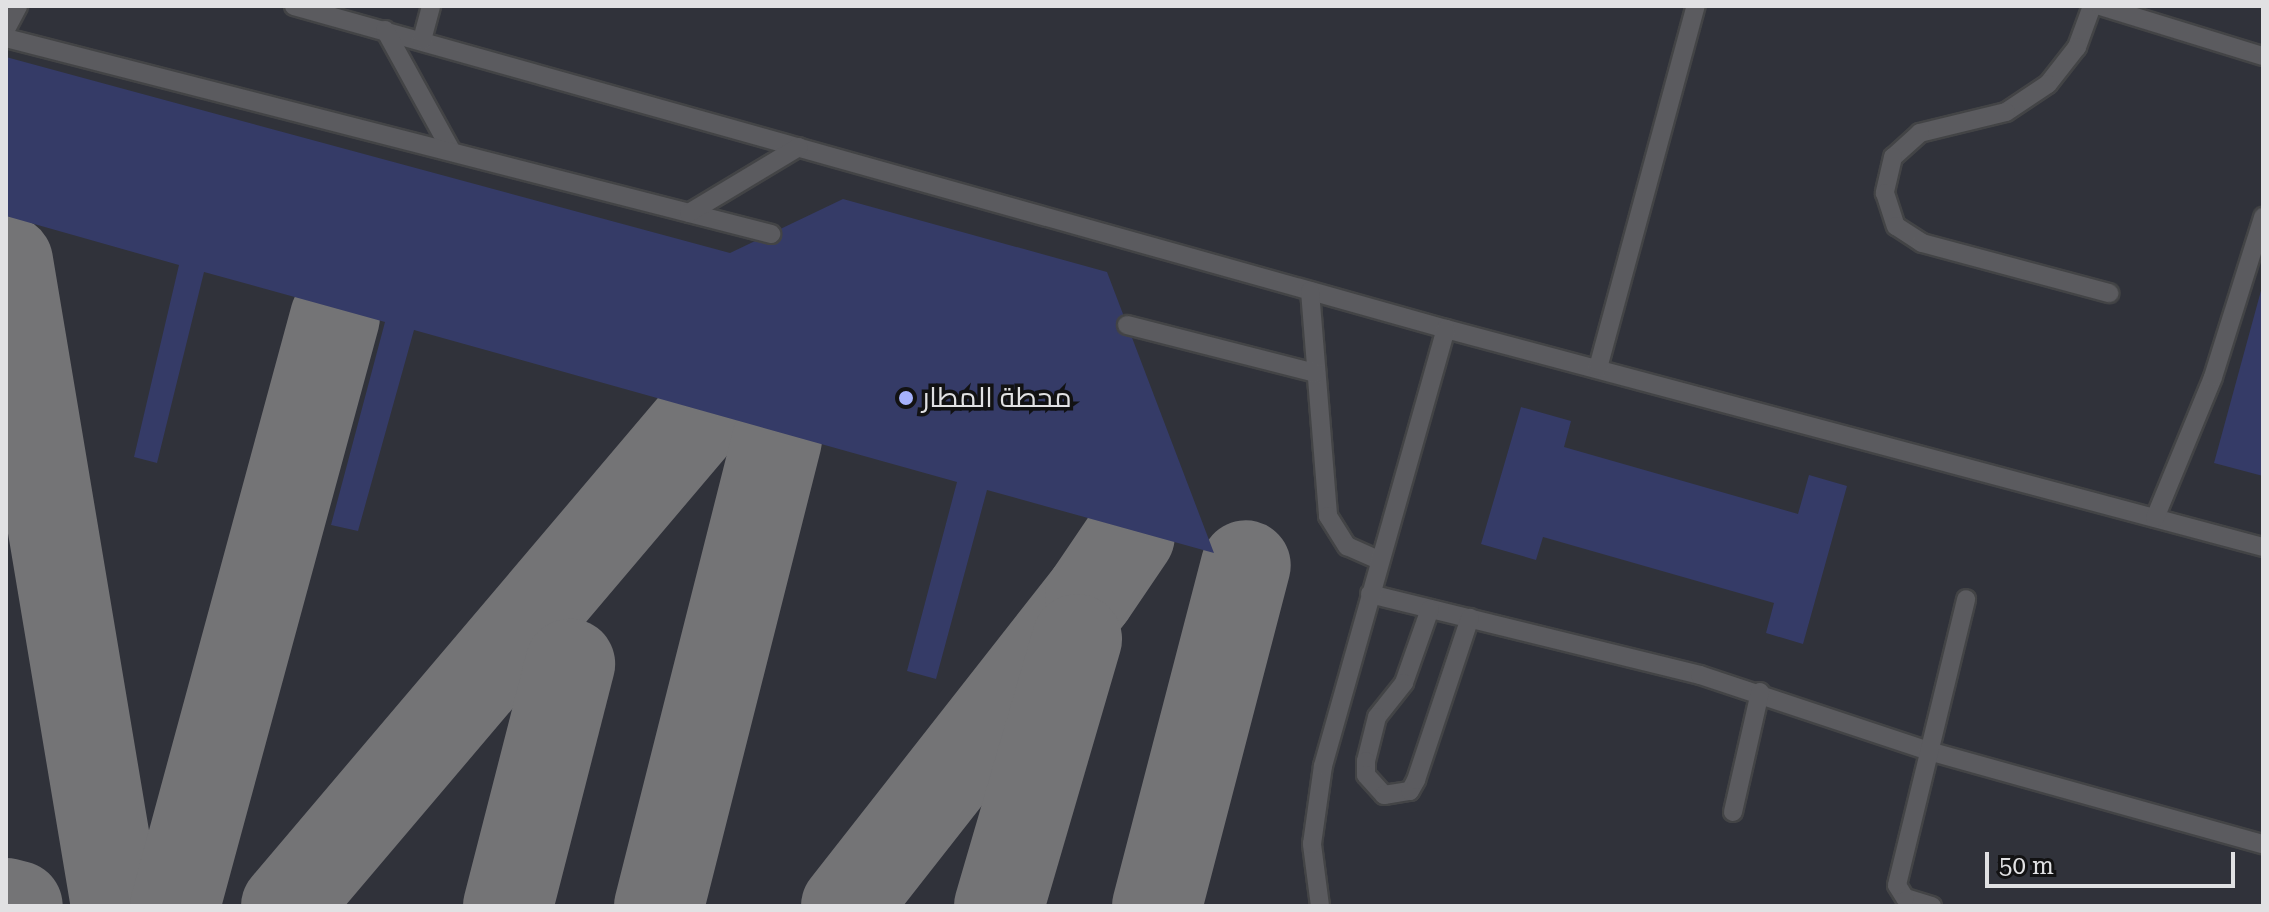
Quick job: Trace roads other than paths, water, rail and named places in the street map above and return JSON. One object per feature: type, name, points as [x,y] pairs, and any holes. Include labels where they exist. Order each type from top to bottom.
[{"type":"lane","points":[[6,29],[18,6]]},
{"type":"lane","points":[[294,6],[1446,329],[2263,547]]},
{"type":"lane","points":[[422,40],[431,6]]},
{"type":"lane","points":[[1598,368],[1696,6]]},
{"type":"lane","points":[[2092,6],[2077,47],[2048,84],[2006,112],[1920,133],[1893,157],[1885,193],[1896,226],[1922,243],[2109,293]]},
{"type":"lane","points":[[2100,6],[2263,56]]},
{"type":"lane","points":[[385,30],[452,152]]},
{"type":"lane","points":[[6,38],[771,234]]},
{"type":"lane","points":[[689,213],[799,147]]},
{"type":"lane","points":[[2155,518],[2213,377],[2263,217]]},
{"type":"lane","points":[[1310,291],[1328,516],[1347,546],[1380,561]]},
{"type":"lane","points":[[1127,325],[1316,373]]},
{"type":"lane","points":[[1320,906],[1312,844],[1323,766],[1446,329]]},
{"type":"lane","points":[[1370,594],[1760,692],[1929,751],[2263,844]]},
{"type":"lane","points":[[1932,906],[1905,898],[1897,885],[1966,599]]},
{"type":"lane","points":[[1430,609],[1404,683],[1377,717],[1366,761],[1366,775],[1384,795],[1410,791],[1416,780],[1470,618]]},
{"type":"lane","points":[[1733,812],[1760,692]]},
{"type":"place","name":"محطة المطار","points":[[906,398]]}]
